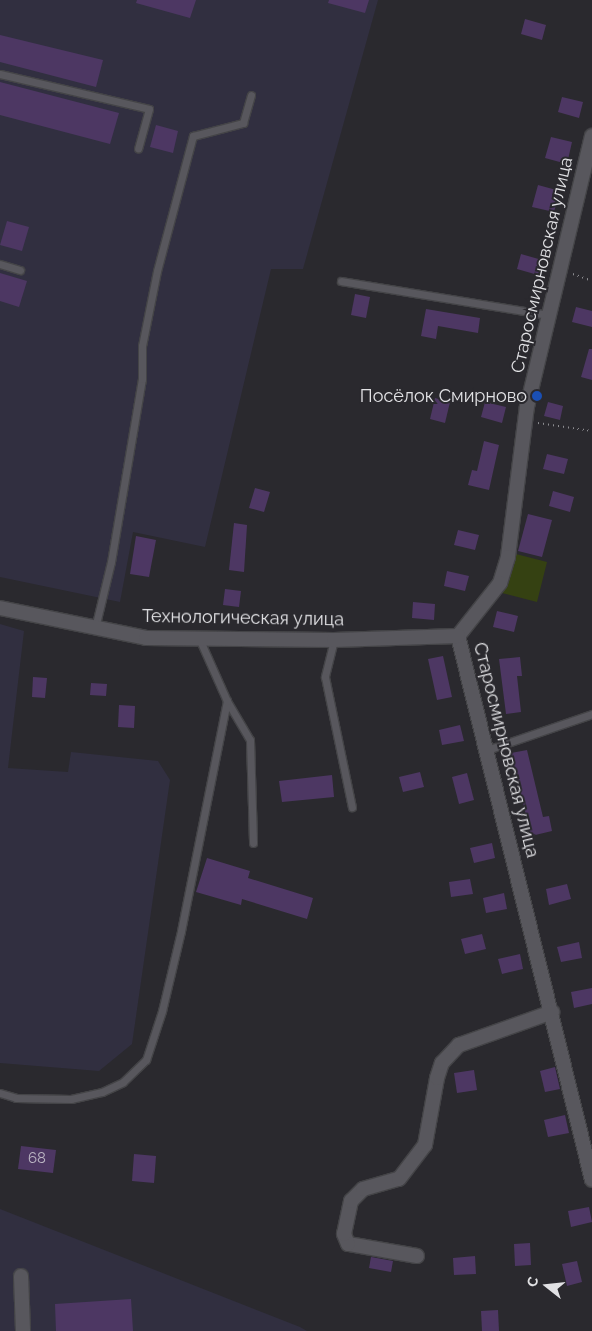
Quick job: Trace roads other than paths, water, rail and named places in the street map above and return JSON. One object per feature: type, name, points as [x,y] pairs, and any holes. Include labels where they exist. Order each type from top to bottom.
[{"type":"street","name":"Старосмирновская улица","points":[[592,136],[548,315],[525,421],[514,528],[500,583],[458,636],[592,1180]]},
{"type":"street","name":"Технологическая улица","points":[[0,608],[146,638],[199,637],[334,640],[458,636]]},
{"type":"street","points":[[417,1256],[348,1244],[344,1234],[351,1201],[362,1189],[399,1179],[425,1145],[442,1064],[459,1045],[552,1012]]},
{"type":"street","points":[[21,1276],[23,1331]]},
{"type":"lane","points":[[0,74],[149,109],[138,149]]},
{"type":"lane","points":[[95,628],[111,562],[142,379],[142,346],[157,271],[193,136],[244,123],[251,95]]},
{"type":"lane","points":[[0,264],[20,270]]},
{"type":"lane","points":[[341,281],[548,315]]},
{"type":"lane","points":[[199,637],[227,701],[250,740],[253,843]]},
{"type":"lane","points":[[334,640],[325,677],[352,807]]},
{"type":"lane","points":[[0,1093],[16,1098],[71,1099],[102,1092],[123,1082],[146,1060],[162,1011],[181,931],[227,701]]},
{"type":"lane","points":[[487,750],[592,714]]},
{"type":"place","name":"Посёлок Смирново","points":[[537,396]]}]
